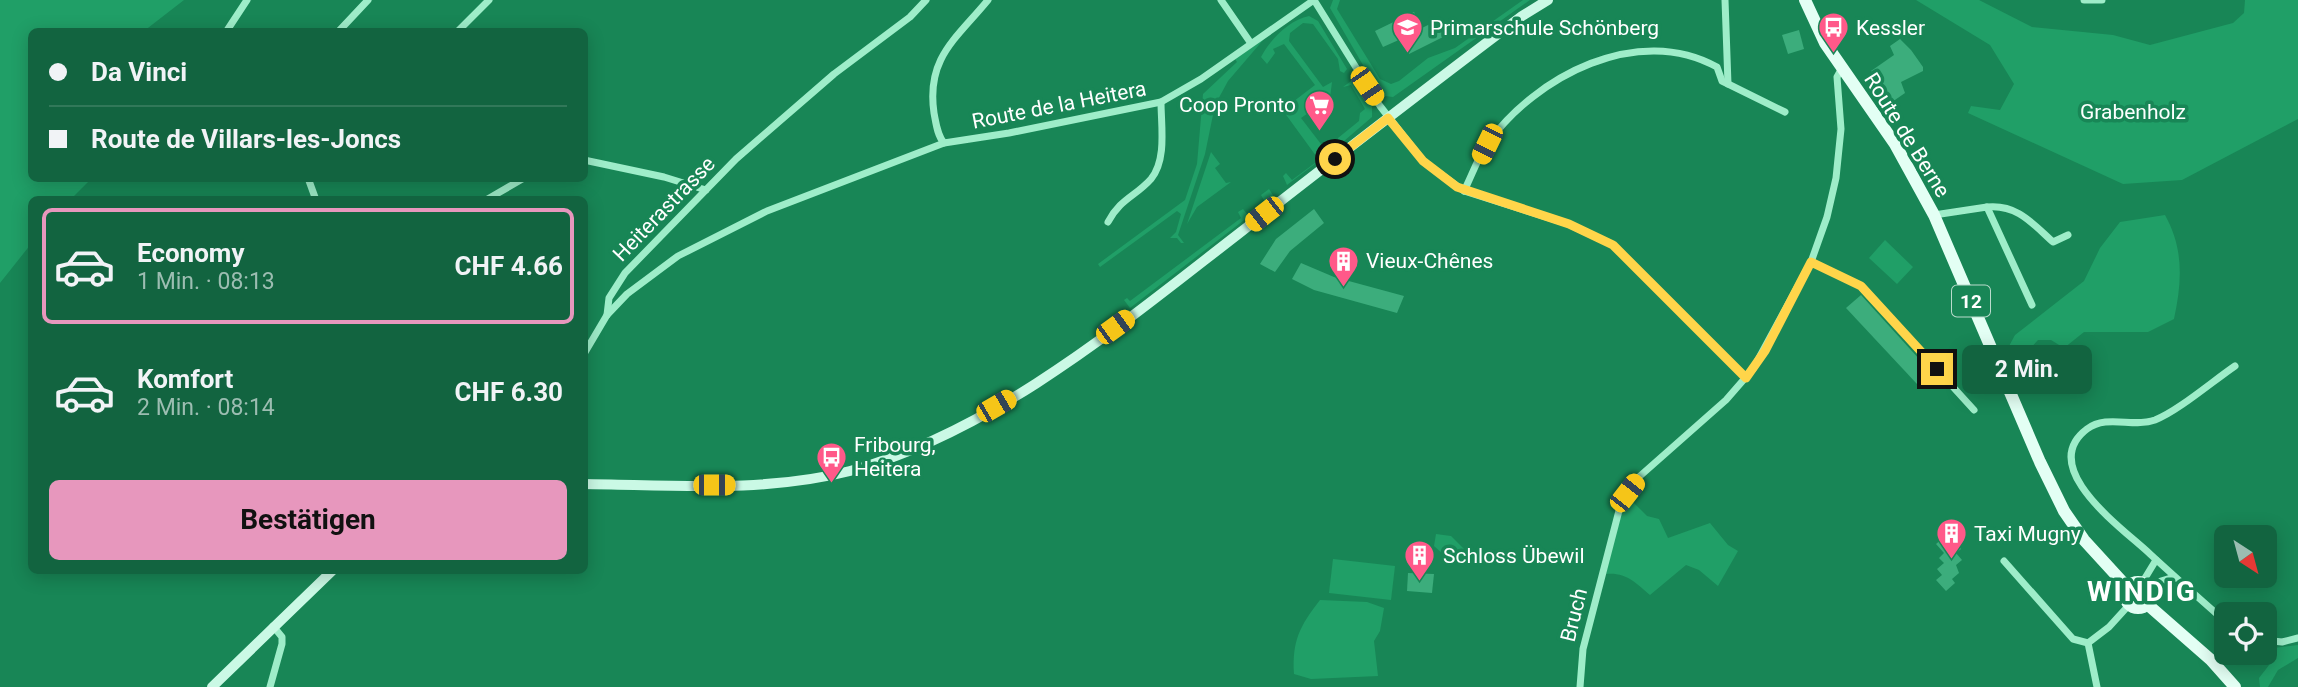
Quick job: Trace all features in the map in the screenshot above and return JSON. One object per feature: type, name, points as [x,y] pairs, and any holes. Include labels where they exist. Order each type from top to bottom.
[{"type":"main road","points":[[588,484],[780,483],[859,468],[936,439],[1009,399],[1078,354],[1522,16],[1548,0]]},
{"type":"main road","name":"Route de Berne","points":[[1805,0],[1813,23],[1895,144],[1934,215],[2052,489],[2080,535],[2127,587]]},
{"type":"main road","points":[[212,687],[329,574]]},
{"type":"main road","points":[[2134,583],[2146,586],[2151,597],[2147,604],[2137,608],[2129,605],[2125,595],[2127,587],[2134,583]]},
{"type":"main road","points":[[2147,604],[2211,660],[2235,687]]},
{"type":"street","points":[[229,28],[247,0]]},
{"type":"street","points":[[342,28],[368,0]]},
{"type":"street","points":[[461,28],[489,0]]},
{"type":"street","name":"Heiterastrasse","points":[[607,315],[610,298],[625,273],[736,159],[787,114],[910,17],[926,0]]},
{"type":"street","points":[[944,144],[937,130],[932,99],[932,83],[938,60],[988,0]]},
{"type":"street","points":[[1221,0],[1251,43]]},
{"type":"street","points":[[1314,0],[1388,118],[1423,161],[1464,191],[1569,224],[1613,245],[1746,378]]},
{"type":"street","name":"Route de la Heitera","points":[[944,144],[1009,134],[1161,102],[1201,79],[1314,0]]},
{"type":"street","points":[[1726,0],[1728,84]]},
{"type":"street","points":[[2084,0],[2102,0]]},
{"type":"street","points":[[1464,191],[1487,144],[1517,111],[1556,83],[1607,56],[1639,49],[1684,54],[1717,67],[1722,81],[1784,112]]},
{"type":"street","name":"Bruch","points":[[1580,687],[1583,649],[1619,509],[1640,476],[1746,378],[1765,351],[1811,262],[1831,204],[1836,178],[1841,129],[1837,76],[1842,68]]},
{"type":"street","points":[[1108,222],[1122,201],[1153,177],[1161,148],[1161,102]]},
{"type":"street","name":"Heiterastrasse","points":[[607,315],[642,280],[695,246],[767,211],[944,144]]},
{"type":"street","points":[[588,161],[664,177],[706,190]]},
{"type":"street","points":[[493,196],[517,182]]},
{"type":"street","points":[[1934,215],[2007,206],[2015,209],[2053,242],[2068,235]]},
{"type":"street","points":[[1987,207],[2032,305]]},
{"type":"street","points":[[1811,262],[1861,286],[1974,410]]},
{"type":"street","points":[[588,347],[607,315]]},
{"type":"street","points":[[2214,611],[2112,522],[2091,499],[2077,478],[2071,457],[2076,441],[2088,429],[2105,421],[2153,421],[2235,366]]},
{"type":"street","points":[[2146,586],[2156,560]]},
{"type":"street","points":[[2004,561],[2073,639],[2088,643]]},
{"type":"street","points":[[2146,586],[2175,577]]},
{"type":"street","points":[[2088,643],[2109,627],[2129,605]]},
{"type":"street","points":[[270,687],[282,640],[273,625]]},
{"type":"street","points":[[2277,641],[2298,638]]},
{"type":"street","points":[[2088,643],[2096,687]]},
{"type":"green space","points":[[0,0],[184,0],[148,28],[28,28],[28,182],[88,182],[74,196],[28,196],[28,248],[0,283]]},
{"type":"green space","points":[[1333,0],[1340,0],[1337,9],[1380,79],[1391,84],[1399,81],[1428,58],[1455,48],[1523,0],[1530,0],[1393,97],[1378,91],[1330,8]]},
{"type":"green space","name":"Grabenholz","points":[[1916,0],[1979,0],[2032,27],[2113,35],[2150,45],[2233,23],[2244,13],[2245,0],[2298,0],[2298,119],[2182,180],[2123,184],[1968,113],[1971,106],[2000,110],[2014,84],[1990,45]]},
{"type":"green space","points":[[1309,16],[1318,21],[1347,69],[1344,73],[1340,71],[1338,59],[1313,24],[1303,23],[1290,33],[1289,41],[1323,87],[1332,82],[1330,98],[1301,118],[1324,148],[1330,144],[1332,151],[1287,185],[1283,176],[1286,173],[1292,180],[1319,160],[1276,101],[1285,108],[1315,85],[1284,44],[1273,49],[1275,53],[1267,64],[1261,57],[1281,32],[1294,22]]},
{"type":"green space","points":[[1264,39],[1228,81],[1215,105],[1205,154],[1178,235],[1184,243],[1177,238],[1170,238],[1176,232],[1181,214],[1177,211],[1100,267],[1098,264],[1185,200],[1197,164],[1203,94],[1237,62],[1235,59]]},
{"type":"green space","points":[[1354,79],[1372,107],[1372,117],[1337,147],[1338,138],[1359,121],[1360,113],[1365,109],[1351,85],[1343,87]]},
{"type":"green space","points":[[1211,152],[1220,164],[1215,168],[1226,183],[1231,182],[1197,207],[1187,224]]},
{"type":"green space","points":[[1269,189],[1274,197],[1130,308],[1124,300],[1127,298],[1130,301],[1241,218],[1238,212],[1243,209],[1248,215],[1265,202],[1261,195]]},
{"type":"green space","points":[[2165,215],[2176,240],[2180,266],[2174,319],[2148,332],[2084,332],[2064,348],[2051,340],[2038,340],[2027,352],[2022,365],[2013,365],[2008,348],[2015,335],[2084,281],[2100,248],[2120,222]]},
{"type":"green space","points":[[1885,240],[1913,267],[1897,284],[1869,258]]},
{"type":"green space","points":[[1629,498],[1647,516],[1659,519],[1668,538],[1710,523],[1728,545],[1738,551],[1718,586],[1699,570],[1686,565],[1650,595],[1625,577],[1606,574],[1620,517]]},
{"type":"green space","points":[[1436,534],[1451,536],[1466,551],[1465,560],[1454,564],[1434,546]]},
{"type":"green space","points":[[1333,559],[1395,566],[1391,600],[1329,593]]},
{"type":"green space","points":[[1320,600],[1367,602],[1384,608],[1380,631],[1374,641],[1378,676],[1311,679],[1294,674],[1296,642],[1307,618]]},
{"type":"green space","points":[[2298,645],[2298,658],[2278,670],[2268,687],[2260,687],[2259,678],[2269,665],[2277,665],[2277,648]]},
{"type":"building","points":[[1414,12],[1422,28],[1438,20],[1445,36],[1409,54],[1401,39],[1383,47],[1375,31]]},
{"type":"building","points":[[1799,30],[1804,49],[1788,54],[1782,35]]},
{"type":"building","points":[[1900,39],[1911,50],[1923,71],[1901,82],[1905,93],[1892,102],[1871,71],[1894,55],[1890,46]]},
{"type":"building","points":[[1314,209],[1324,223],[1290,251],[1275,272],[1260,264],[1276,239]]},
{"type":"building","name":"Vieux-Chênes","points":[[1301,263],[1334,277],[1404,296],[1397,313],[1314,290],[1292,279]]},
{"type":"building","points":[[1861,295],[1930,371],[1917,384],[1846,308]]},
{"type":"building","name":"Taxi Mugny","points":[[1949,533],[1961,549],[1956,553],[1962,560],[1956,565],[1959,573],[1952,579],[1955,583],[1946,591],[1936,580],[1942,575],[1937,569],[1944,563],[1939,558],[1944,553],[1936,544]]},
{"type":"building","name":"Schloss Übewil","points":[[1408,573],[1434,574],[1432,593],[1407,591]]},
{"type":"place","name":"Primarschule Schönberg","points":[[1407,55]]},
{"type":"place","name":"Kessler","points":[[1833,55]]},
{"type":"place","name":"Coop Pronto","points":[[1319,132]]},
{"type":"place","name":"Vieux-Chênes","points":[[1343,288]]},
{"type":"place","name":"Fribourg, Heitera","points":[[831,484]]},
{"type":"place","name":"Taxi Mugny","points":[[1951,561]]},
{"type":"place","name":"Schloss Übewil","points":[[1420,583]]},
{"type":"district","name":"WINDIG","points":[[2142,591]]},
{"type":"route","points":[[1335,159],[1388,118],[1423,161],[1464,191],[1569,224],[1613,245],[1667,296],[1746,378],[1765,351],[1811,262],[1861,286],[1937,369]]}]
